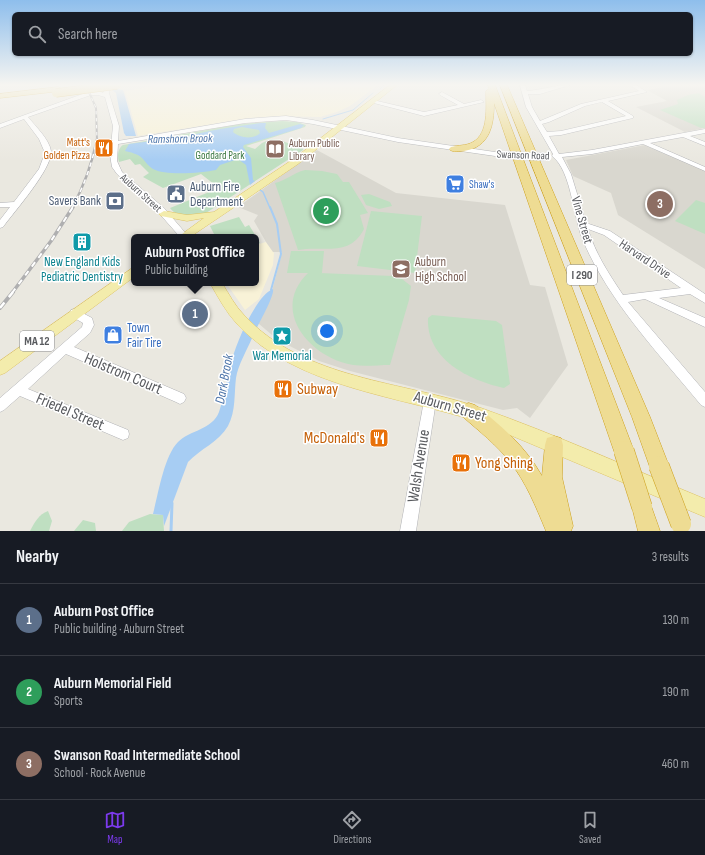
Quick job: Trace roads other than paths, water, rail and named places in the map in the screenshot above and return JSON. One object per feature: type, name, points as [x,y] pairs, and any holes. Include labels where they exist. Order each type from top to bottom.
[{"type":"highway","points":[[480,152],[483,138],[488,128],[490,110]]},
{"type":"highway","name":"I 290","points":[[500,110],[624,451],[649,531]]},
{"type":"highway","name":"I 290","points":[[513,110],[641,417],[682,528]]},
{"type":"highway","points":[[454,149],[472,147],[483,138]]},
{"type":"highway","points":[[469,411],[508,445],[520,459],[536,485],[557,531]]},
{"type":"highway","points":[[554,445],[552,477],[563,531]]},
{"type":"main road","points":[[188,234],[256,188],[363,110]]},
{"type":"main road","points":[[164,214],[174,217],[192,218],[220,211]]},
{"type":"main road","name":"MA 12","points":[[0,369],[131,273]]},
{"type":"main road","name":"Auburn Street","points":[[218,286],[244,324],[282,353],[307,365],[338,376],[469,411],[705,508]]},
{"type":"street","points":[[0,126],[44,110]]},
{"type":"street","name":"Auburn Street","points":[[111,110],[115,124],[115,143],[112,158],[117,170],[164,214],[181,234]]},
{"type":"street","points":[[406,110],[424,114],[445,110]]},
{"type":"street","name":"Vine Street","points":[[531,110],[559,156],[572,185],[582,224],[592,253],[620,299],[705,401]]},
{"type":"street","points":[[538,123],[547,121],[572,110]]},
{"type":"street","points":[[545,134],[564,132],[632,117],[619,110]]},
{"type":"street","points":[[0,225],[41,173],[48,154],[46,146],[25,117]]},
{"type":"street","name":"Swanson Road","points":[[115,143],[120,144],[254,119],[286,118],[341,127],[387,138],[454,149],[502,155],[548,157],[592,152],[705,130]]},
{"type":"street","points":[[682,135],[705,144]]},
{"type":"street","points":[[643,142],[705,169]]},
{"type":"street","points":[[0,205],[16,204]]},
{"type":"street","name":"Harvard Drive","points":[[582,224],[605,232],[705,299]]},
{"type":"street","points":[[620,299],[691,290]]},
{"type":"street","points":[[647,296],[705,323]]},
{"type":"street","points":[[0,406],[83,333],[89,325],[87,320],[75,313]]},
{"type":"street","name":"Holstrom Court","points":[[66,349],[180,398]]},
{"type":"street","name":"Friedel Street","points":[[18,390],[122,434]]},
{"type":"street","name":"Walsh Avenue","points":[[408,531],[430,401]]},
{"type":"water","points":[[119,110],[129,110],[136,136],[126,136],[124,133]]},
{"type":"water","name":"Ramshorn Brook","points":[[266,123],[265,128],[269,133],[300,124],[304,125],[301,128],[244,145],[243,147],[251,158],[253,180],[255,181],[250,185],[246,165],[238,159],[220,165],[216,170],[193,173],[166,173],[153,169],[134,153],[125,151],[129,144],[189,136],[214,130]],"holes":[[[242,127],[259,130],[260,133],[254,137],[243,137],[233,132],[234,129]]]},
{"type":"water","points":[[273,289],[268,305],[239,368],[236,378],[234,408],[231,420],[220,437],[188,462],[164,526],[163,515],[153,514],[162,476],[169,456],[178,442],[211,423],[216,418],[221,406],[232,358],[246,324],[259,301]]},
{"type":"waterway","name":"Dark Brook","points":[[323,119],[353,110]]},
{"type":"waterway","name":"Dark Brook","points":[[259,189],[263,192],[270,208]]},
{"type":"waterway","name":"Dark Brook","points":[[270,207],[277,224],[281,254],[271,290]]},
{"type":"waterway","name":"Dark Brook","points":[[171,531],[172,503]]},
{"type":"railway","points":[[96,110],[97,139]]},
{"type":"railway","points":[[72,208],[87,175],[97,139]]},
{"type":"railway","points":[[12,293],[51,241],[73,207]]},
{"type":"railway","points":[[0,308],[13,292]]},
{"type":"place","name":"Matt's Golden Pizza","points":[[104,148]]},
{"type":"place","name":"Auburn Public Library","points":[[275,149]]},
{"type":"place","name":"Shaw's","points":[[455,184]]},
{"type":"place","name":"Auburn Fire Department","points":[[176,194]]},
{"type":"place","name":"Savers Bank","points":[[115,201]]},
{"type":"place","name":"Swanson Road Intermediate School","points":[[660,204]]},
{"type":"place","name":"Auburn Memorial Field","points":[[326,211]]},
{"type":"place","name":"New England Kids Pediatric Dentistry","points":[[82,242]]},
{"type":"place","name":"Auburn High School","points":[[401,269]]},
{"type":"place","name":"Auburn Post Office","points":[[195,314]]},
{"type":"place","name":"Town Fair Tire","points":[[113,335]]},
{"type":"place","name":"War Memorial","points":[[282,336]]},
{"type":"place","name":"Subway","points":[[283,389]]},
{"type":"place","name":"McDonald's","points":[[379,438]]},
{"type":"place","name":"Yong Shing","points":[[461,463]]},
{"type":"park label","name":"Goddard Park","points":[[220,155]]}]
